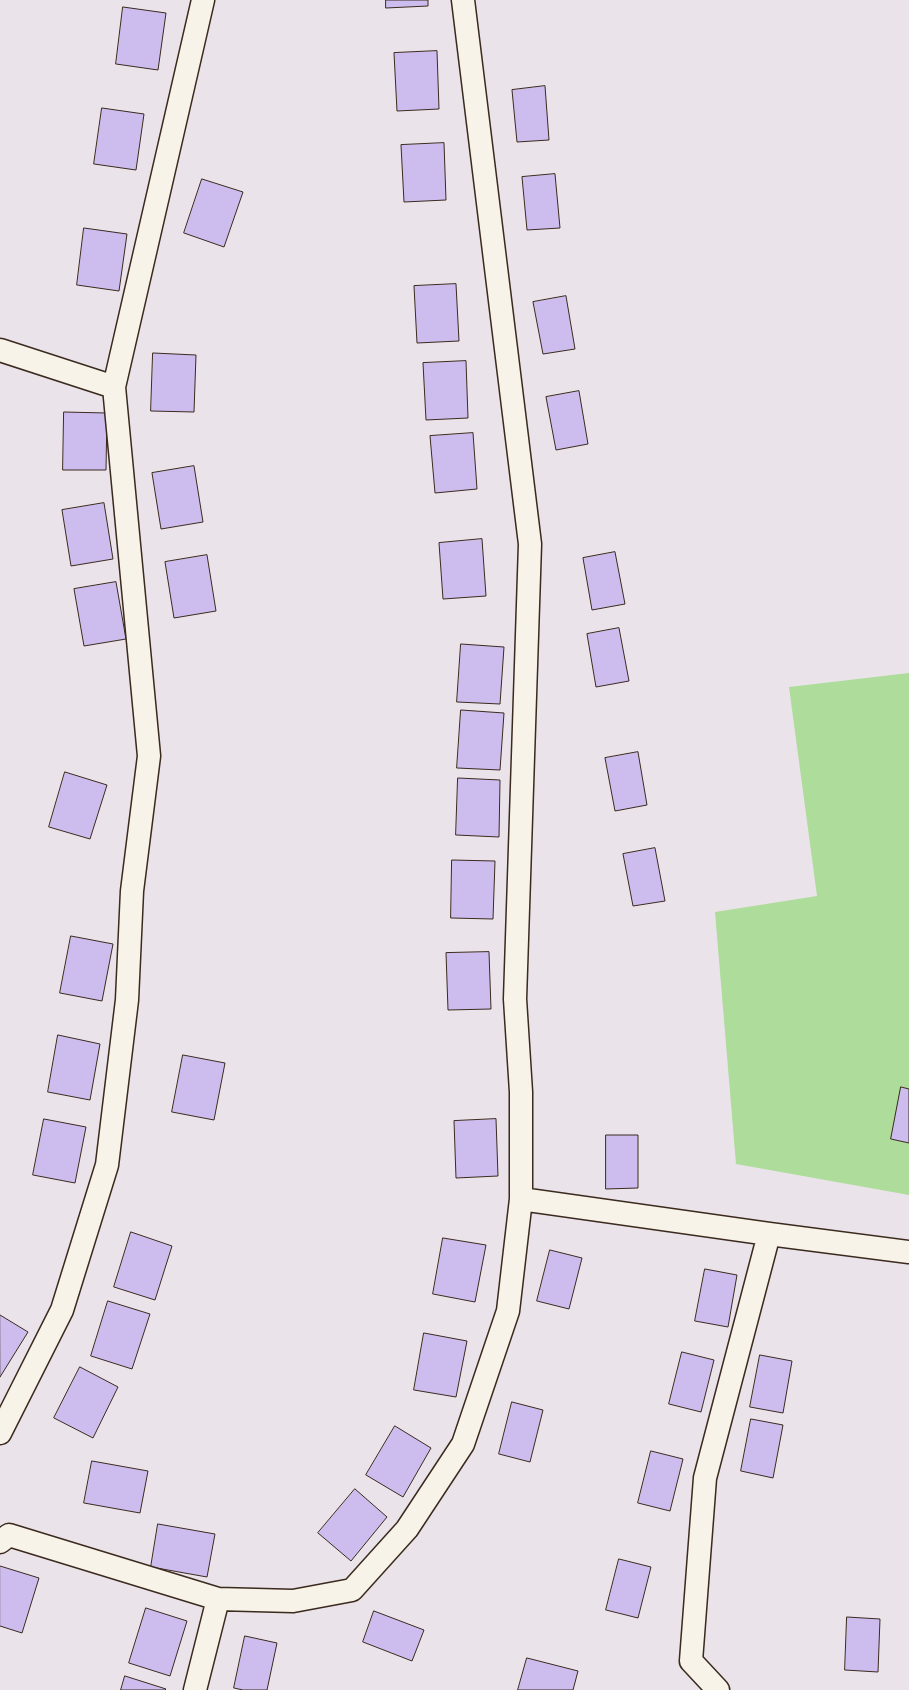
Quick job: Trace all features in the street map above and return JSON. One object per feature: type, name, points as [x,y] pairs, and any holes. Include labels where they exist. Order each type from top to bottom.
[{"type":"street","points":[[0,1433],[62,1310],[106,1165],[128,1000],[132,891],[149,756],[114,387],[203,0]]},
{"type":"street","points":[[0,1542],[9,1535],[218,1599],[293,1601],[352,1590],[407,1529],[463,1444],[508,1311],[521,1199],[521,1092],[515,999],[530,544],[463,0]]},
{"type":"street","points":[[0,350],[114,387]]},
{"type":"street","points":[[521,1199],[909,1252]]},
{"type":"street","points":[[718,1690],[691,1661],[705,1478],[769,1234]]},
{"type":"street","points":[[195,1690],[218,1599]]},
{"type":"green space","points":[[909,673],[909,1195],[736,1164],[715,912],[817,896],[789,687]]},
{"type":"building","points":[[386,0],[428,0],[428,6],[386,8]]},
{"type":"building","points":[[123,7],[166,13],[158,70],[116,64]]},
{"type":"building","points":[[437,51],[439,109],[397,111],[394,53]]},
{"type":"building","points":[[545,86],[549,140],[517,142],[512,90]]},
{"type":"building","points":[[102,108],[144,114],[136,170],[94,164]]},
{"type":"building","points":[[444,143],[446,200],[404,202],[401,145]]},
{"type":"building","points":[[555,174],[560,228],[527,230],[522,177]]},
{"type":"building","points":[[202,179],[243,192],[224,247],[184,233]]},
{"type":"building","points":[[84,228],[127,234],[119,291],[77,285]]},
{"type":"building","points":[[456,284],[459,341],[417,343],[414,286]]},
{"type":"building","points":[[566,296],[575,349],[543,354],[533,302]]},
{"type":"building","points":[[153,353],[196,355],[194,412],[151,411]]},
{"type":"building","points":[[466,361],[468,418],[426,420],[423,363]]},
{"type":"building","points":[[579,391],[588,444],[556,450],[546,397]]},
{"type":"building","points":[[64,412],[107,413],[106,470],[63,470]]},
{"type":"building","points":[[473,433],[477,489],[435,493],[430,436]]},
{"type":"building","points":[[194,466],[203,522],[161,529],[152,473]]},
{"type":"building","points":[[104,503],[113,559],[71,566],[62,510]]},
{"type":"building","points":[[482,539],[486,596],[443,599],[439,543]]},
{"type":"building","points":[[615,552],[625,604],[592,610],[583,558]]},
{"type":"building","points":[[207,555],[216,611],[174,618],[165,562]]},
{"type":"building","points":[[116,582],[126,639],[84,646],[74,589]]},
{"type":"building","points":[[619,628],[629,681],[596,687],[587,634]]},
{"type":"building","points":[[461,644],[504,647],[500,704],[457,702]]},
{"type":"building","points":[[461,710],[504,713],[500,770],[457,768]]},
{"type":"building","points":[[638,752],[647,805],[615,811],[605,758]]},
{"type":"building","points":[[65,772],[107,785],[90,839],[49,827]]},
{"type":"building","points":[[458,778],[500,780],[499,837],[456,835]]},
{"type":"building","points":[[655,848],[665,901],[633,906],[623,854]]},
{"type":"building","points":[[452,860],[495,861],[493,919],[451,918]]},
{"type":"building","points":[[71,936],[113,944],[102,1001],[60,993]]},
{"type":"building","points":[[489,952],[491,1009],[448,1010],[446,953]]},
{"type":"building","points":[[58,1035],[100,1044],[90,1100],[48,1092]]},
{"type":"building","points":[[183,1055],[225,1063],[214,1120],[172,1112]]},
{"type":"building","points":[[901,1087],[909,1089],[909,1143],[891,1139]]},
{"type":"building","points":[[44,1119],[86,1127],[75,1183],[33,1175]]},
{"type":"building","points":[[496,1119],[498,1176],[456,1178],[454,1121]]},
{"type":"building","points":[[606,1135],[638,1135],[638,1188],[606,1189]]},
{"type":"building","points":[[131,1232],[172,1246],[155,1300],[114,1287]]},
{"type":"building","points":[[443,1238],[486,1245],[475,1302],[433,1294]]},
{"type":"building","points":[[550,1250],[582,1258],[569,1309],[537,1301]]},
{"type":"building","points":[[705,1269],[737,1275],[728,1327],[695,1321]]},
{"type":"building","points":[[108,1301],[150,1314],[132,1369],[91,1356]]},
{"type":"building","points":[[0,1315],[28,1332],[0,1377]]},
{"type":"building","points":[[424,1333],[467,1341],[456,1397],[414,1390]]},
{"type":"building","points":[[682,1352],[714,1360],[701,1412],[669,1404]]},
{"type":"building","points":[[760,1355],[792,1361],[783,1413],[750,1407]]},
{"type":"building","points":[[80,1367],[118,1387],[93,1438],[54,1418]]},
{"type":"building","points":[[512,1402],[543,1410],[530,1462],[499,1454]]},
{"type":"building","points":[[751,1419],[783,1425],[773,1478],[741,1471]]},
{"type":"building","points":[[395,1426],[431,1448],[403,1497],[366,1475]]},
{"type":"building","points":[[651,1451],[683,1459],[670,1511],[638,1503]]},
{"type":"building","points":[[92,1461],[148,1471],[140,1513],[84,1503]]},
{"type":"building","points":[[355,1489],[387,1517],[351,1561],[318,1533]]},
{"type":"building","points":[[158,1524],[215,1534],[207,1577],[151,1567]]},
{"type":"building","points":[[619,1559],[651,1567],[638,1618],[606,1610]]},
{"type":"building","points":[[0,1566],[39,1578],[22,1633],[0,1626]]},
{"type":"building","points":[[146,1608],[187,1621],[170,1676],[129,1663]]},
{"type":"building","points":[[374,1611],[424,1630],[412,1661],[363,1642]]},
{"type":"building","points":[[847,1617],[880,1619],[878,1672],[845,1670]]},
{"type":"building","points":[[245,1636],[277,1643],[267,1690],[243,1690],[234,1688]]},
{"type":"building","points":[[527,1658],[578,1671],[573,1690],[518,1690]]},
{"type":"building","points":[[125,1676],[166,1689],[121,1690]]}]
